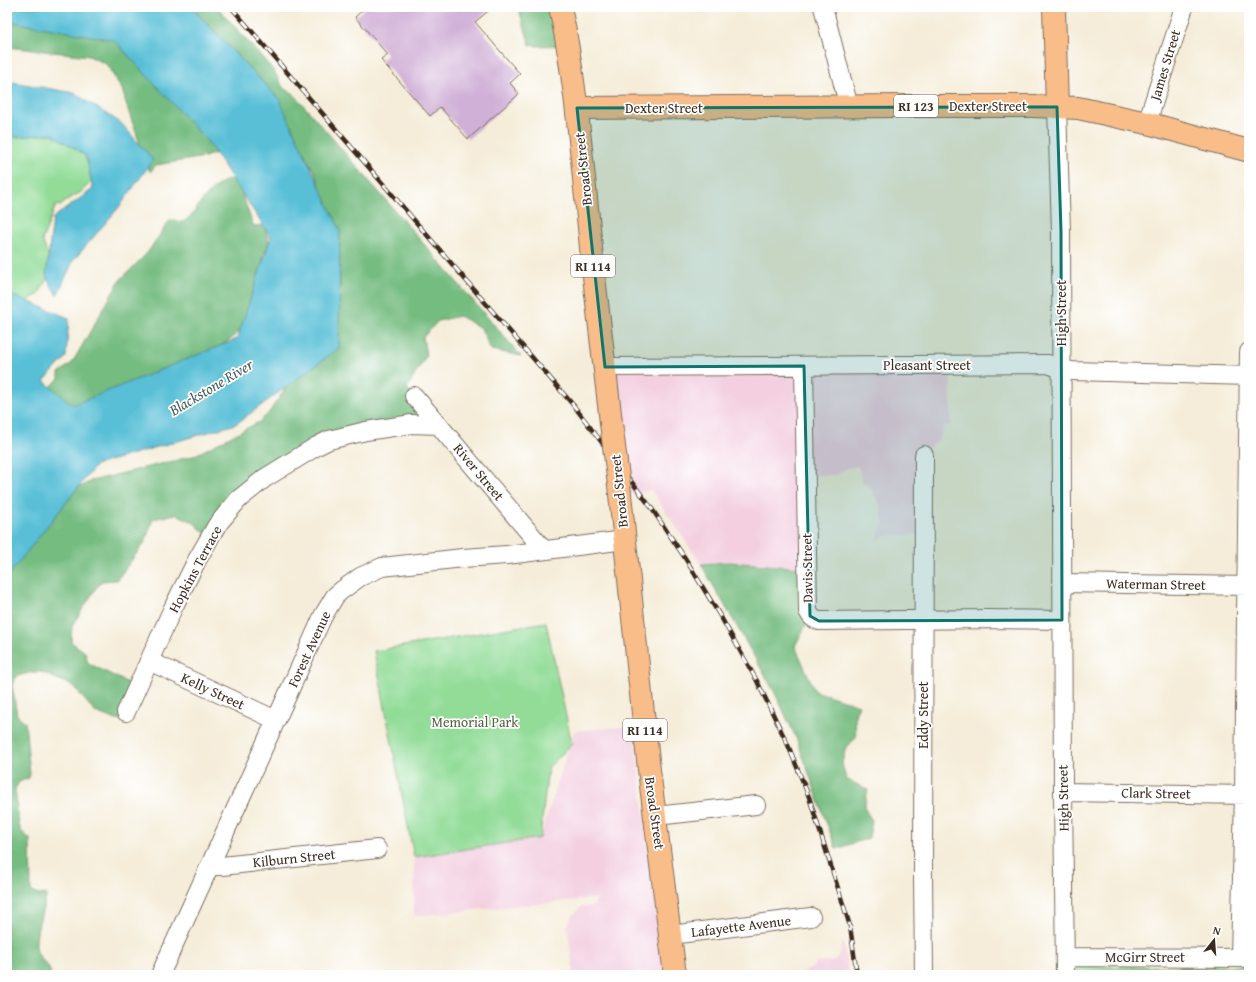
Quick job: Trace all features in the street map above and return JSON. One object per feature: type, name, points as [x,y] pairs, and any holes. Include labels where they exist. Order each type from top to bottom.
[{"type":"main road","name":"Broad Street","points":[[560,7],[570,53],[577,108],[591,254],[619,485],[649,770],[675,975]]},
{"type":"main road","name":"High Street","points":[[1054,7],[1057,107]]},
{"type":"main road","name":"Dexter Street","points":[[577,108],[1078,108],[1147,123],[1249,151]]},
{"type":"street","points":[[823,7],[849,107]]},
{"type":"street","name":"James Street","points":[[1147,123],[1184,7]]},
{"type":"street","name":"High Street","points":[[1057,107],[1061,231],[1063,792],[1066,975]]},
{"type":"street","points":[[1245,958],[1249,352]]},
{"type":"street","name":"Pleasant Street","points":[[605,367],[1048,364],[1072,371],[1249,376]]},
{"type":"street","name":"Davis Street","points":[[804,366],[808,611],[810,616],[819,621],[924,619],[1062,620]]},
{"type":"street","name":"River Street","points":[[414,396],[544,550]]},
{"type":"street","name":"Hopkins Terrace","points":[[126,712],[181,590],[209,537],[226,514],[254,486],[287,464],[329,440],[366,431],[412,424],[439,425]]},
{"type":"street","name":"Eddy Street","points":[[924,456],[924,975]]},
{"type":"street","name":"Forest Avenue","points":[[160,975],[323,616],[335,596],[360,577],[382,567],[400,564],[507,555],[625,540]]},
{"type":"street","name":"Waterman Street","points":[[1063,583],[1247,586]]},
{"type":"street","name":"Kelly Street","points":[[149,661],[276,720]]},
{"type":"street","name":"Clark Street","points":[[1063,792],[1247,795]]},
{"type":"street","points":[[656,816],[756,805]]},
{"type":"street","name":"Kilburn Street","points":[[210,866],[222,866],[377,849]]},
{"type":"street","name":"Lafayette Avenue","points":[[671,935],[811,917]]},
{"type":"street","name":"McGirr Street","points":[[1066,957],[1245,958]]},
{"type":"highlighted area","points":[[1057,107],[1061,231],[1062,620],[819,621],[810,616],[804,366],[605,367],[577,108]]},
{"type":"shaded area","points":[[606,368],[951,371],[951,425],[944,426],[938,441],[922,452],[918,534],[886,536],[876,541],[883,523],[881,507],[870,487],[862,482],[858,466],[847,468],[837,475],[806,475],[805,569],[730,562],[701,564],[651,490],[619,497]]},
{"type":"shaded area","points":[[634,726],[653,890],[662,889],[673,975],[574,975],[567,926],[570,919],[581,907],[593,906],[598,898],[414,916],[414,857],[540,838],[574,731]]},
{"type":"shaded area","points":[[843,940],[849,975],[803,975],[801,973],[812,968],[816,963],[834,961],[840,955]]},
{"type":"green space","points":[[7,7],[41,7],[108,25],[228,153],[212,154],[205,157],[156,165],[150,172],[122,89],[106,64],[89,56],[7,47]]},
{"type":"green space","points":[[184,7],[217,7],[274,71],[284,89],[293,93],[521,356],[491,350],[481,328],[459,316],[438,321],[423,337],[426,356],[407,388],[430,417],[330,442],[258,484],[210,538],[193,522],[176,514],[153,519],[145,542],[117,580],[102,581],[72,626],[71,642],[85,652],[88,663],[134,686],[135,690],[121,719],[116,720],[95,712],[73,686],[41,672],[17,676],[12,685],[17,715],[25,722],[30,774],[29,778],[19,782],[15,789],[19,825],[21,831],[30,839],[31,891],[38,895],[47,894],[37,933],[36,948],[38,954],[49,968],[51,975],[7,975],[7,552],[71,492],[91,481],[193,456],[259,422],[268,414],[325,330],[340,287],[339,258],[330,217],[315,172],[289,129]]},
{"type":"green space","points":[[518,7],[554,7],[562,45],[530,45]]},
{"type":"green space","points":[[29,132],[63,136],[72,141],[81,150],[93,180],[81,192],[60,206],[56,205],[42,240],[53,268],[38,295],[21,303],[7,294],[7,138]]},
{"type":"green space","points":[[236,177],[253,225],[263,225],[268,238],[267,248],[262,257],[264,268],[258,312],[231,339],[175,375],[70,409],[36,404],[59,378],[59,373],[72,363],[120,280],[148,252],[170,220],[183,222],[192,215],[204,198],[220,183]]},
{"type":"green space","points":[[730,562],[800,568],[813,622],[806,625],[795,646],[815,691],[859,705],[855,715],[856,738],[846,747],[842,763],[846,779],[868,790],[865,805],[872,820],[869,838],[836,849],[797,740],[774,691],[701,564]]},
{"type":"green space","name":"Memorial Park","points":[[546,622],[572,744],[548,768],[540,838],[414,857],[374,651]]},
{"type":"green space","points":[[1249,966],[1249,975],[1075,975],[1075,967]]},
{"type":"water","name":"Blackstone River","points":[[7,7],[191,7],[279,99],[340,230],[339,348],[236,424],[96,465],[7,577],[7,294],[69,318],[66,357],[44,381],[73,405],[237,339],[271,237],[208,142],[114,40],[7,21]]},
{"type":"water","points":[[7,81],[74,93],[121,123],[153,160],[120,206],[73,261],[57,296],[46,276],[53,218],[93,189],[86,156],[52,134],[7,138]]},
{"type":"building","points":[[366,7],[493,7],[475,22],[520,74],[510,83],[519,94],[468,139],[440,107],[430,116],[381,60],[388,55],[355,17]]},
{"type":"railway","points":[[231,7],[574,406],[650,506],[685,558],[757,681],[788,745],[809,797],[850,926],[857,975]]}]
